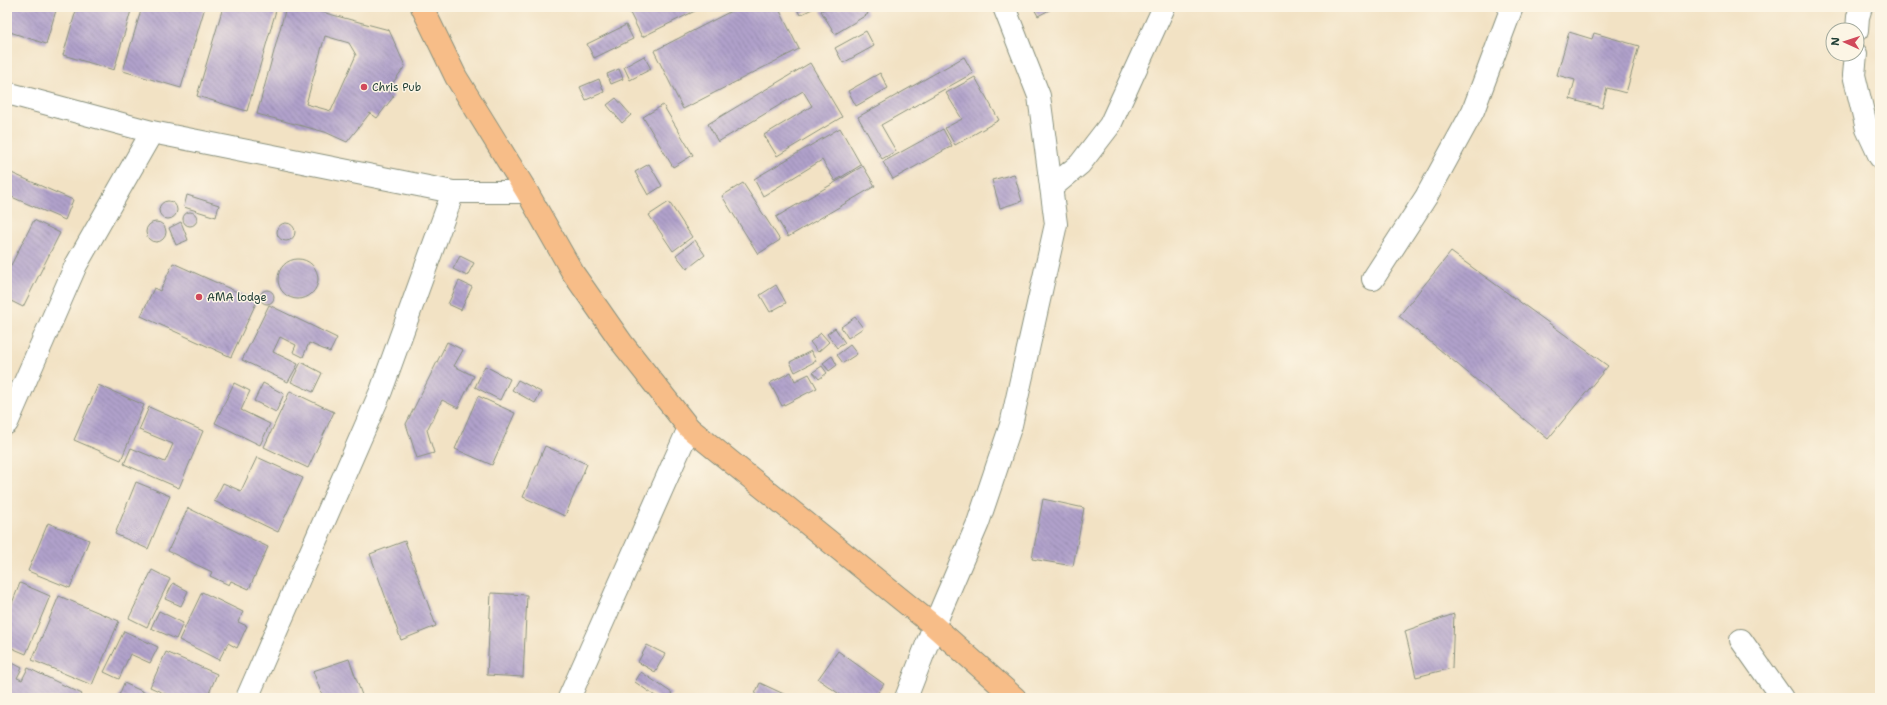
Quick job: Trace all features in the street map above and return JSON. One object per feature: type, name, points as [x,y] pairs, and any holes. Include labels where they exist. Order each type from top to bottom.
[{"type":"main road","points":[[422,7],[456,77],[527,192],[573,274],[622,343],[689,428],[934,626],[1015,698]]},
{"type":"street","points":[[906,698],[934,626],[978,523],[1011,425],[1056,224],[1039,96],[1004,7]]},
{"type":"street","points":[[1051,188],[1080,164],[1110,126],[1164,7]]},
{"type":"street","points":[[1373,279],[1426,197],[1473,111],[1512,7]]},
{"type":"street","points":[[1858,22],[1861,7]]},
{"type":"street","points":[[1855,62],[1854,75],[1867,129],[1880,157]]},
{"type":"street","points":[[7,93],[152,132],[453,192],[527,192]]},
{"type":"street","points":[[7,423],[76,264],[152,132]]},
{"type":"street","points":[[247,698],[381,391],[453,192]]},
{"type":"street","points":[[568,698],[689,428]]},
{"type":"street","points":[[1742,640],[1782,698]]},
{"type":"building","points":[[7,7],[57,7],[46,44],[7,31]]},
{"type":"building","points":[[77,7],[132,7],[114,70],[63,55]]},
{"type":"building","points":[[142,7],[205,7],[181,88],[123,71]]},
{"type":"building","points":[[223,7],[277,7],[247,111],[197,96]]},
{"type":"building","points":[[286,7],[303,7],[389,30],[405,66],[387,91],[394,96],[377,118],[370,113],[347,142],[325,132],[257,114]],"holes":[[[325,36],[349,43],[356,55],[331,111],[306,104]]]},
{"type":"building","points":[[627,7],[703,7],[642,37]]},
{"type":"building","points":[[739,7],[778,7],[799,49],[683,109],[654,51]]},
{"type":"building","points":[[796,7],[816,7],[800,15]]},
{"type":"building","points":[[827,7],[838,7],[839,9],[842,7],[864,7],[868,14],[835,34],[821,11]]},
{"type":"building","points":[[1033,7],[1055,7],[1038,16]]},
{"type":"building","points":[[626,25],[633,39],[594,58],[587,44]]},
{"type":"building","points":[[866,31],[874,46],[843,63],[835,48]]},
{"type":"building","points":[[1569,32],[1592,39],[1594,33],[1639,46],[1626,93],[1607,88],[1602,108],[1570,99],[1575,80],[1557,75]]},
{"type":"building","points":[[644,56],[651,69],[630,80],[624,67]]},
{"type":"building","points":[[964,57],[973,73],[881,125],[896,151],[882,159],[858,117]]},
{"type":"building","points":[[810,63],[842,117],[777,156],[764,135],[812,106],[803,91],[718,142],[708,124]]},
{"type":"building","points":[[619,69],[623,79],[611,84],[607,74]]},
{"type":"building","points":[[880,73],[888,88],[856,106],[848,91]]},
{"type":"building","points":[[975,77],[999,120],[955,145],[945,128],[962,119],[946,93]]},
{"type":"building","points":[[599,79],[604,92],[586,100],[580,87]]},
{"type":"building","points":[[616,98],[631,115],[622,123],[607,105]]},
{"type":"building","points":[[663,105],[693,155],[673,167],[643,117]]},
{"type":"building","points":[[840,128],[861,165],[835,181],[822,160],[763,196],[754,179]]},
{"type":"building","points":[[943,129],[952,146],[893,179],[883,162]]},
{"type":"building","points":[[649,164],[662,186],[648,195],[635,172]]},
{"type":"building","points":[[863,166],[875,186],[788,237],[776,217]]},
{"type":"building","points":[[7,171],[73,200],[65,220],[7,195]]},
{"type":"building","points":[[1014,174],[1022,201],[1000,208],[992,180]]},
{"type":"building","points":[[743,183],[780,240],[758,254],[722,196]]},
{"type":"building","points":[[187,195],[219,205],[216,217],[184,207]]},
{"type":"building","points":[[168,201],[174,204],[177,210],[174,216],[168,219],[162,216],[159,210],[162,204]]},
{"type":"building","points":[[669,202],[692,237],[673,251],[649,215]]},
{"type":"building","points":[[187,212],[193,212],[197,216],[197,222],[193,226],[187,226],[183,222],[183,216]]},
{"type":"building","points":[[34,220],[60,233],[23,307],[7,299],[7,273]]},
{"type":"building","points":[[156,222],[163,225],[166,232],[163,239],[156,242],[149,239],[146,232],[149,225]]},
{"type":"building","points":[[181,222],[188,240],[176,245],[169,228]]},
{"type":"building","points":[[282,223],[290,223],[295,228],[293,239],[290,241],[282,241],[277,236],[277,228]]},
{"type":"building","points":[[695,240],[705,255],[687,269],[676,255]]},
{"type":"building","points":[[1451,252],[1608,366],[1548,439],[1399,316]]},
{"type":"building","points":[[460,256],[474,263],[467,276],[453,269]]},
{"type":"building","points":[[302,259],[309,262],[315,268],[318,279],[317,287],[309,296],[302,299],[294,299],[287,296],[279,287],[278,275],[281,268],[290,260]]},
{"type":"building","points":[[173,263],[257,301],[231,357],[141,316],[154,288],[160,291]]},
{"type":"building","points":[[459,281],[472,287],[461,310],[448,304]]},
{"type":"building","points":[[776,285],[786,303],[770,312],[760,295]]},
{"type":"building","points":[[267,290],[272,292],[274,297],[272,302],[267,304],[262,302],[260,297],[262,292]]},
{"type":"building","points":[[269,305],[337,338],[330,352],[309,343],[303,357],[293,352],[296,345],[280,337],[273,352],[298,364],[288,382],[242,360]]},
{"type":"building","points":[[855,317],[863,328],[848,338],[841,327]]},
{"type":"building","points":[[835,328],[845,343],[837,348],[827,334]]},
{"type":"building","points":[[821,333],[829,342],[818,352],[810,342]]},
{"type":"building","points":[[447,342],[463,350],[454,366],[474,376],[458,408],[442,400],[427,430],[434,453],[417,458],[406,424]]},
{"type":"building","points":[[850,345],[857,354],[843,363],[837,355]]},
{"type":"building","points":[[811,351],[816,361],[795,372],[790,362]]},
{"type":"building","points":[[832,356],[837,365],[829,371],[823,363]]},
{"type":"building","points":[[301,362],[322,373],[313,392],[291,382]]},
{"type":"building","points":[[485,366],[510,379],[500,400],[475,387]]},
{"type":"building","points":[[822,366],[827,373],[819,379],[813,372]]},
{"type":"building","points":[[791,372],[795,381],[809,374],[817,388],[782,406],[770,383]]},
{"type":"building","points":[[518,380],[541,392],[535,403],[512,390]]},
{"type":"building","points":[[234,383],[250,391],[241,410],[270,424],[260,445],[215,423]]},
{"type":"building","points":[[263,383],[284,394],[276,412],[254,401]]},
{"type":"building","points":[[98,385],[144,405],[121,460],[74,440]]},
{"type":"building","points":[[290,391],[334,412],[308,468],[264,447]]},
{"type":"building","points":[[478,396],[515,413],[492,465],[455,449]]},
{"type":"building","points":[[149,407],[203,431],[179,488],[124,464],[131,448],[165,462],[173,444],[139,430]]},
{"type":"building","points":[[545,446],[587,464],[565,516],[523,497]]},
{"type":"building","points":[[257,457],[303,478],[278,532],[214,501],[223,483],[241,491]]},
{"type":"building","points":[[136,482],[170,496],[148,549],[115,534]]},
{"type":"building","points":[[1043,499],[1084,508],[1073,566],[1032,559]]},
{"type":"building","points":[[188,508],[268,547],[249,589],[231,581],[229,585],[210,576],[212,572],[168,551]]},
{"type":"building","points":[[48,523],[89,540],[70,588],[28,571]]},
{"type":"building","points":[[405,541],[436,626],[401,640],[370,554]]},
{"type":"building","points":[[152,570],[170,579],[147,627],[129,618]]},
{"type":"building","points":[[20,583],[50,596],[26,654],[7,646],[7,616]]},
{"type":"building","points":[[173,583],[188,591],[181,606],[165,599]]},
{"type":"building","points":[[202,592],[243,612],[238,622],[247,626],[237,648],[228,643],[219,660],[179,640]]},
{"type":"building","points":[[491,593],[527,595],[523,677],[487,675]]},
{"type":"building","points":[[59,596],[119,621],[92,685],[32,660]]},
{"type":"building","points":[[159,611],[183,623],[176,639],[151,628]]},
{"type":"building","points":[[1454,614],[1452,668],[1416,677],[1405,631]]},
{"type":"building","points":[[124,631],[158,647],[150,663],[130,654],[119,679],[104,672]]},
{"type":"building","points":[[647,645],[665,654],[655,672],[638,662]]},
{"type":"building","points":[[838,651],[884,684],[874,698],[845,698],[818,679]]},
{"type":"building","points":[[166,652],[217,674],[207,698],[174,698],[150,687]]},
{"type":"building","points":[[349,659],[363,698],[323,698],[313,671]]},
{"type":"building","points":[[7,660],[22,668],[17,678],[22,680],[28,668],[82,694],[80,698],[7,698]]},
{"type":"building","points":[[641,672],[672,693],[668,698],[658,698],[635,682]]},
{"type":"building","points":[[124,683],[157,698],[118,698]]},
{"type":"building","points":[[760,683],[786,695],[785,698],[753,698]]},
{"type":"place","name":"Chris Pub","points":[[364,87]]},
{"type":"place","name":"AMA lodge","points":[[199,297]]}]
